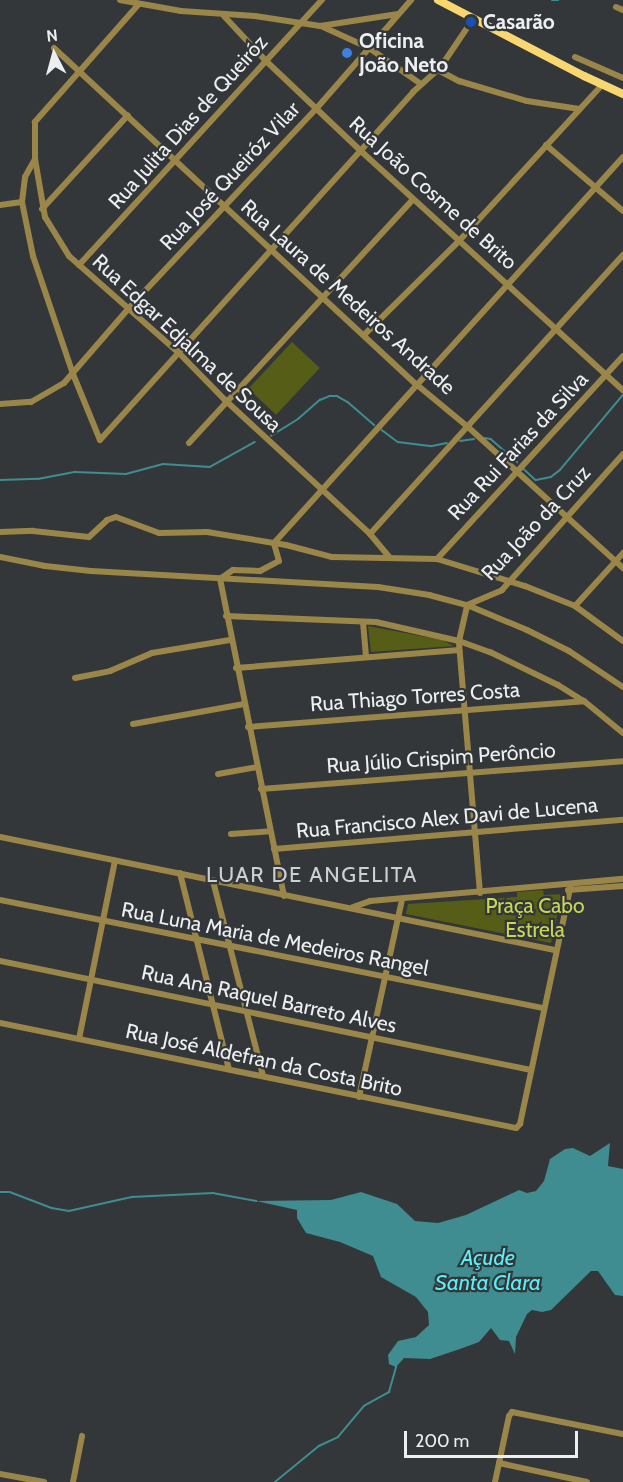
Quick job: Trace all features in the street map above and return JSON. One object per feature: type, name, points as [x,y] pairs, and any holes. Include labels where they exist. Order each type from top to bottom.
[{"type":"main road","points":[[438,0],[602,85],[623,93]]},
{"type":"street","points":[[120,0],[138,5],[224,15],[255,16],[320,26],[399,14]]},
{"type":"street","name":"Rua Julita Dias de Queiróz","points":[[79,265],[176,162],[265,60],[322,0]]},
{"type":"street","name":"Rua José Queiróz Vilar","points":[[0,404],[31,402],[57,389],[73,374],[128,309],[316,109],[411,0]]},
{"type":"street","points":[[80,71],[138,5]]},
{"type":"street","points":[[616,7],[623,10]]},
{"type":"street","name":"Rua João Cosme de Brito","points":[[224,15],[265,60],[316,109],[623,390]]},
{"type":"street","points":[[35,159],[25,177],[22,202],[33,256],[73,374],[100,440],[421,84],[438,70],[473,19]]},
{"type":"street","points":[[320,26],[369,48],[421,84]]},
{"type":"street","name":"Rua Laura de Medeiros Andrade","points":[[54,48],[224,207],[323,295],[416,384],[468,427],[514,472],[623,568]]},
{"type":"street","points":[[575,57],[623,78]]},
{"type":"street","points":[[438,70],[459,81],[528,101],[579,110]]},
{"type":"street","name":"Rua Edgar Edjalma de Sousa","points":[[80,71],[37,116],[33,128],[42,208],[62,247],[79,265],[178,352],[225,400],[370,534],[390,557]]},
{"type":"street","points":[[364,335],[459,241],[602,85]]},
{"type":"street","points":[[42,208],[128,115]]},
{"type":"street","points":[[546,145],[623,211]]},
{"type":"street","points":[[274,543],[323,491],[416,384],[510,285],[623,157]]},
{"type":"street","points":[[189,443],[225,400],[413,199]]},
{"type":"street","points":[[0,205],[22,202]]},
{"type":"street","points":[[370,534],[623,255]]},
{"type":"street","name":"Rua Rui Farias da Silva","points":[[437,559],[514,472],[623,356]]},
{"type":"street","name":"Rua João da Cruz","points":[[467,605],[502,590],[623,454]]},
{"type":"street","points":[[0,532],[33,531],[89,537],[107,520],[116,517],[159,533],[197,531],[274,543],[332,557],[437,559],[508,581],[575,606],[623,641]]},
{"type":"street","points":[[220,579],[233,570],[260,570],[279,561],[274,543]]},
{"type":"street","points":[[575,606],[623,553]]},
{"type":"street","points":[[0,557],[65,569],[392,588],[467,605],[496,615],[558,646],[623,687]]},
{"type":"street","points":[[220,579],[230,640],[284,896]]},
{"type":"street","points":[[467,605],[459,650],[466,710],[480,893]]},
{"type":"street","points":[[226,616],[363,622],[402,627],[459,641],[530,670],[584,701],[623,733]]},
{"type":"street","points":[[363,622],[366,657]]},
{"type":"street","points":[[75,678],[110,671],[152,653],[230,640]]},
{"type":"street","points":[[236,668],[459,650]]},
{"type":"street","name":"Rua Thiago Torres Costa","points":[[248,727],[584,701]]},
{"type":"street","points":[[133,724],[244,704]]},
{"type":"street","name":"Rua Júlio Crispim Perôncio","points":[[261,789],[623,761]]},
{"type":"street","points":[[218,774],[256,767]]},
{"type":"street","name":"Rua Francisco Alex Davi de Lucena","points":[[274,849],[623,820]]},
{"type":"street","points":[[231,834],[270,831]]},
{"type":"street","points":[[0,837],[555,950]]},
{"type":"street","points":[[79,1039],[115,861]]},
{"type":"street","points":[[180,873],[228,1069]]},
{"type":"street","points":[[570,887],[623,879]]},
{"type":"street","points":[[213,881],[263,1076]]},
{"type":"street","points":[[352,907],[370,901],[556,887],[623,886]]},
{"type":"street","points":[[531,1070],[570,887]]},
{"type":"street","points":[[359,1096],[402,899]]},
{"type":"street","name":"Rua Luna Maria de Medeiros Rangel","points":[[0,900],[385,979],[543,1008]]},
{"type":"street","name":"Rua Ana Raquel Barreto Alves","points":[[0,961],[531,1070]]},
{"type":"street","name":"Rua José Aldefran da Costa Brito","points":[[0,1023],[513,1128],[520,1124],[531,1070]]},
{"type":"street","points":[[495,1482],[509,1416],[515,1412],[623,1434]]},
{"type":"street","points":[[73,1482],[82,1436]]},
{"type":"street","points":[[499,1463],[588,1482]]},
{"type":"street","points":[[0,1474],[44,1482]]},
{"type":"green space","points":[[292,342],[320,368],[276,415],[248,389]]},
{"type":"green space","points":[[368,626],[442,640],[454,646],[371,652]]},
{"type":"green space","name":"Praça Cabo Estrela","points":[[543,890],[544,895],[562,894],[551,943],[406,914],[408,904],[517,897],[517,892]]},
{"type":"water","name":"Açude Santa Clara","points":[[610,1143],[608,1166],[623,1169],[623,1296],[615,1295],[598,1271],[591,1271],[551,1310],[542,1312],[532,1310],[527,1314],[516,1337],[515,1354],[509,1341],[500,1340],[491,1328],[479,1342],[460,1349],[430,1359],[404,1358],[396,1367],[389,1364],[388,1355],[398,1341],[416,1337],[429,1325],[428,1312],[416,1297],[381,1277],[373,1256],[340,1242],[306,1233],[297,1218],[297,1210],[256,1201],[331,1200],[361,1192],[397,1204],[415,1221],[438,1223],[466,1215],[519,1190],[527,1193],[536,1191],[544,1181],[550,1159],[565,1149],[573,1148],[590,1156]]},
{"type":"waterway","points":[[552,0],[558,0]]},
{"type":"waterway","points":[[524,469],[536,480],[551,477],[560,470],[623,395]]},
{"type":"waterway","points":[[271,436],[298,419],[320,400],[330,396],[337,396],[348,402],[374,425]]},
{"type":"waterway","points":[[382,430],[398,442],[432,446],[447,443]]},
{"type":"waterway","points":[[484,438],[491,439],[517,462]]},
{"type":"waterway","points":[[460,441],[474,439]]},
{"type":"waterway","points":[[0,480],[38,479],[75,472],[126,474],[163,464],[210,467],[255,442]]},
{"type":"waterway","points":[[0,1192],[10,1192],[52,1208],[69,1211],[132,1197],[213,1193],[256,1201]]},
{"type":"waterway","points":[[275,1482],[319,1446],[338,1437],[364,1406],[389,1392],[396,1367]]},
{"type":"place","name":"Casarão","points":[[471,22]]},
{"type":"place","name":"Oficina João Neto","points":[[347,53]]},
{"type":"district","name":"LUAR DE ANGELITA","points":[[312,875]]}]
